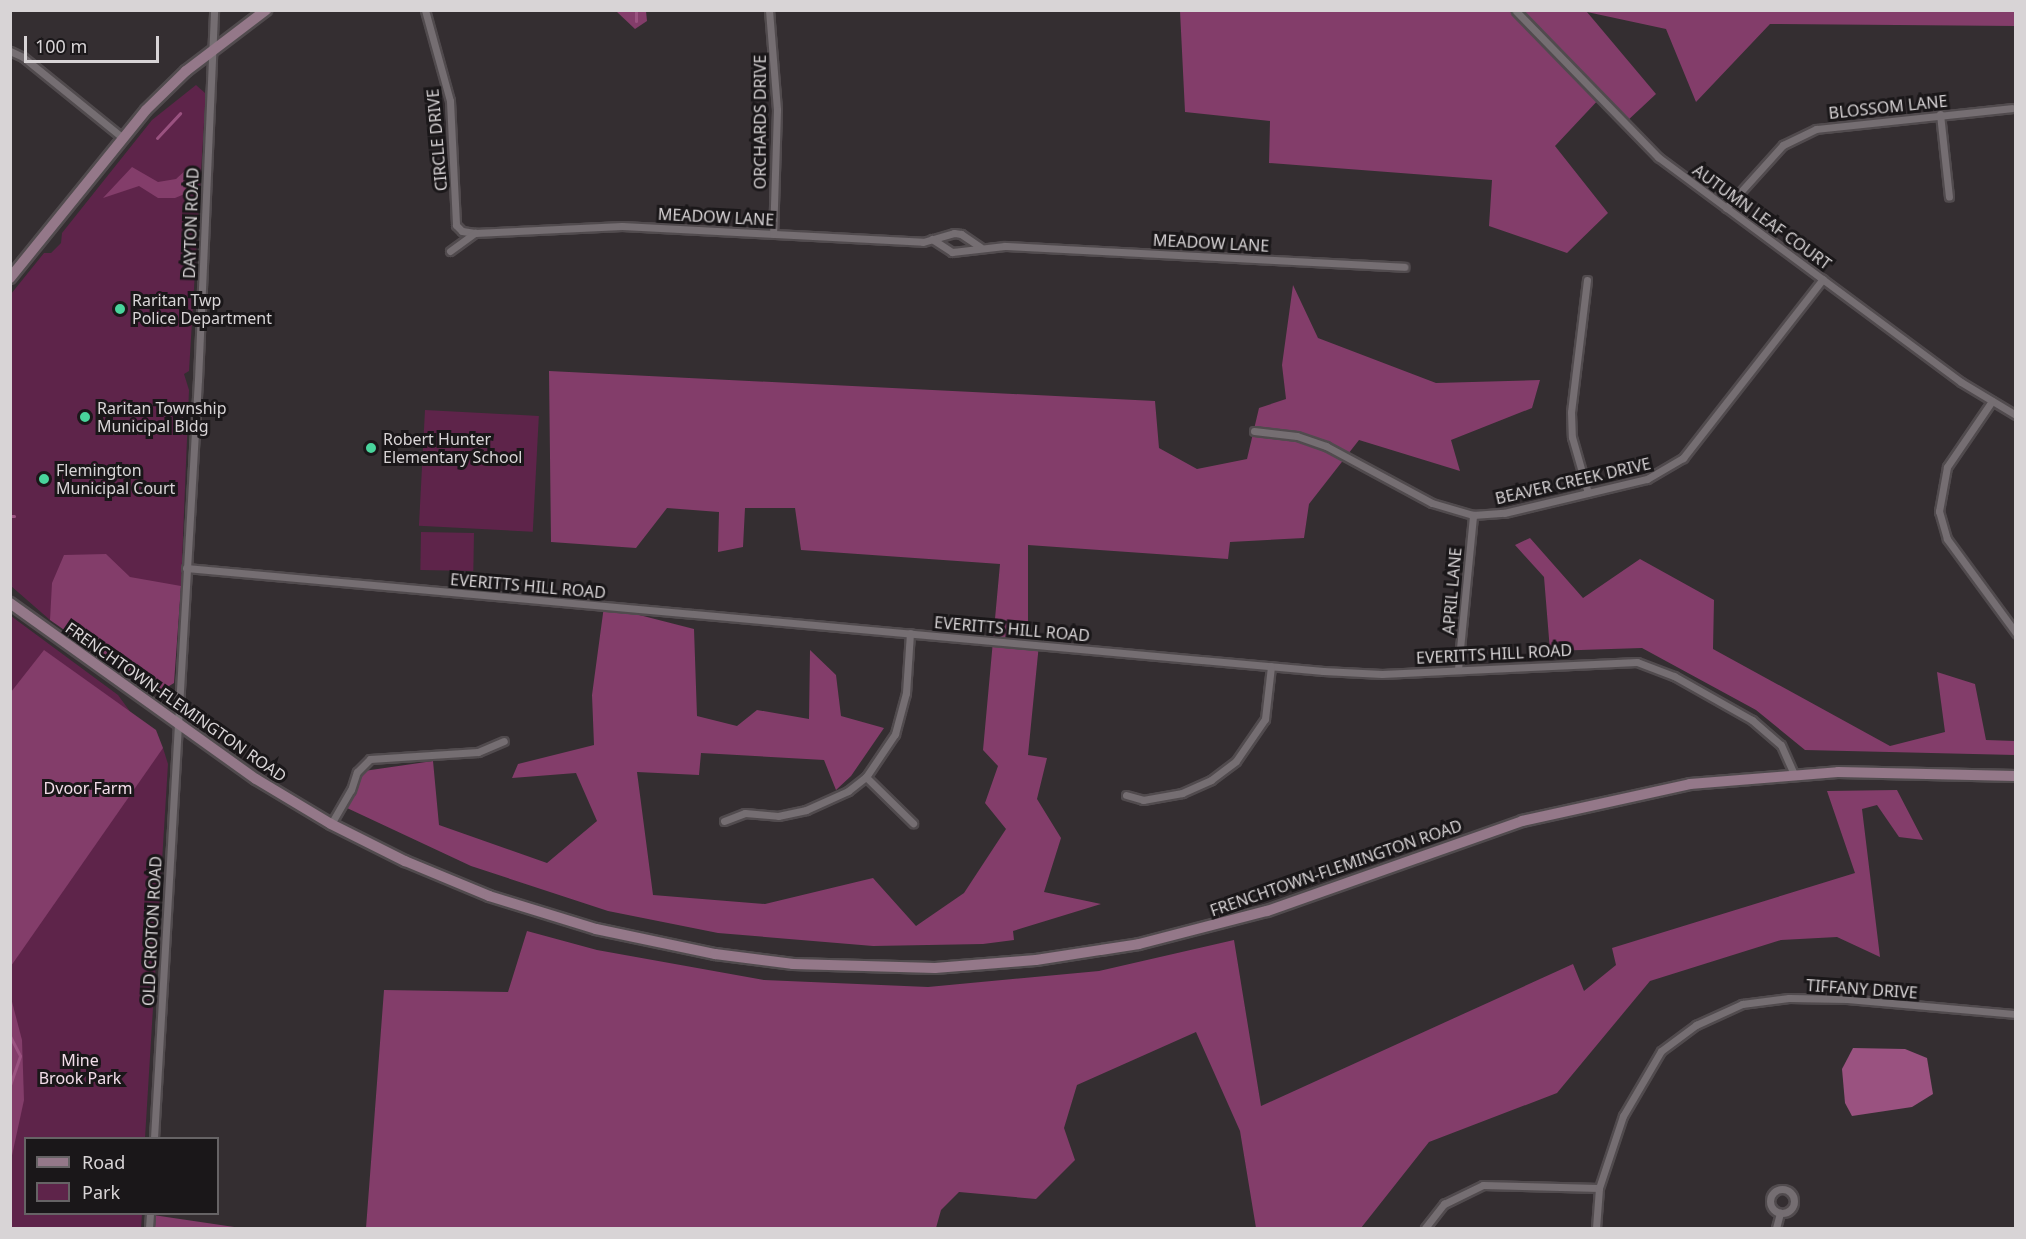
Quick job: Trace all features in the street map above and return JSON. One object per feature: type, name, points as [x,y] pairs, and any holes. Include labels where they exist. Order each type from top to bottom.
[{"type":"main road","points":[[10,278],[146,110],[212,51],[266,10]]},
{"type":"main road","name":"FRENCHTOWN-FLEMINGTON ROAD","points":[[10,594],[31,618]]},
{"type":"main road","name":"FRENCHTOWN-FLEMINGTON ROAD","points":[[10,603],[256,779],[331,824],[489,896],[620,934],[715,954],[793,964],[935,968],[1028,961],[1139,944],[1267,910],[1550,813],[1662,789],[1794,774],[2016,776]]},
{"type":"street","name":"DAYTON ROAD","points":[[177,724],[214,10]]},
{"type":"street","name":"CIRCLE DRIVE","points":[[425,10],[450,101],[456,225],[475,233]]},
{"type":"street","name":"ORCHARDS DRIVE","points":[[769,10],[777,110],[773,234]]},
{"type":"street","name":"AUTUMN LEAF COURT","points":[[1516,12],[1658,157],[1992,401],[2016,415]]},
{"type":"street","points":[[10,51],[23,57],[123,138]]},
{"type":"street","name":"BLOSSOM LANE","points":[[1726,208],[1784,145],[1816,129],[2012,108]]},
{"type":"street","points":[[1940,114],[1949,197]]},
{"type":"street","name":"MEADOW LANE","points":[[475,233],[622,226],[923,242],[961,234],[980,247]]},
{"type":"street","points":[[450,251],[475,233]]},
{"type":"street","name":"MEADOW LANE","points":[[932,239],[952,252],[980,247],[1404,267]]},
{"type":"street","name":"BEAVER CREEK DRIVE","points":[[1254,431],[1297,436],[1326,446],[1432,503],[1473,515],[1504,513],[1647,479],[1683,458],[1823,279]]},
{"type":"street","points":[[1587,280],[1571,412],[1572,437],[1588,493]]},
{"type":"street","points":[[1992,401],[1947,467],[1939,511],[1947,539],[2016,633]]},
{"type":"street","name":"APRIL LANE","points":[[1458,669],[1473,515]]},
{"type":"street","name":"EVERITTS HILL ROAD","points":[[186,568],[1271,666],[1382,674],[1617,660],[1656,667],[1724,702],[1764,729],[1780,745],[1794,774]]},
{"type":"street","points":[[724,821],[745,813],[778,816],[807,810],[842,795],[866,777],[896,734],[906,693],[910,633]]},
{"type":"street","points":[[1126,795],[1143,800],[1182,793],[1211,780],[1236,761],[1265,719],[1271,666]]},
{"type":"street","name":"OLD CROTON ROAD","points":[[154,1137],[177,724]]},
{"type":"street","points":[[331,824],[351,790],[357,772],[370,759],[478,752],[504,741]]},
{"type":"street","points":[[866,777],[913,823]]},
{"type":"street","name":"TIFFANY DRIVE","points":[[1596,1228],[1599,1188],[1623,1116],[1661,1051],[1696,1025],[1742,1004],[1789,998],[1847,999],[2016,1014]]},
{"type":"street","points":[[1425,1228],[1444,1204],[1483,1185],[1599,1188]]},
{"type":"street","points":[[1776,1228],[1780,1213]]},
{"type":"green space","points":[[2015,10],[2016,26],[1770,24],[1696,102],[1666,29],[1587,12],[1656,94],[1626,122],[1601,97],[1555,146],[1608,213],[1567,253],[1489,226],[1492,180],[1269,163],[1270,121],[1185,112],[1180,11]]},
{"type":"green space","points":[[616,11],[646,11],[647,21],[635,29]]},
{"type":"green space","points":[[196,85],[205,93],[205,106],[189,371],[184,374],[189,390],[181,586],[50,620],[11,586],[11,294],[44,253],[51,253],[61,243],[62,233],[152,120]]},
{"type":"green space","points":[[132,167],[158,182],[176,179],[189,167],[195,172],[187,193],[175,198],[158,198],[139,186],[103,198]]},
{"type":"green space","points":[[1293,285],[1318,338],[1436,383],[1540,380],[1532,408],[1451,440],[1460,471],[1359,440],[1309,504],[1304,538],[1230,542],[1228,559],[1028,545],[1028,643],[1039,644],[1028,755],[1047,758],[1037,799],[1061,838],[1044,892],[1101,904],[1013,931],[1014,940],[983,944],[873,946],[718,933],[608,911],[471,866],[347,808],[357,772],[433,761],[439,825],[547,863],[597,821],[576,773],[512,778],[518,764],[594,745],[592,695],[604,606],[694,629],[697,716],[737,726],[757,710],[809,719],[810,650],[836,675],[841,716],[884,728],[851,776],[836,790],[824,760],[701,753],[699,775],[637,772],[653,895],[765,904],[873,878],[916,926],[964,893],[1006,829],[985,803],[998,766],[983,750],[1000,564],[801,550],[795,508],[745,508],[743,547],[718,552],[719,512],[667,508],[636,548],[551,542],[549,371],[1155,401],[1159,448],[1197,469],[1247,459],[1259,408],[1286,399],[1282,365]]},
{"type":"green space","points":[[425,410],[539,416],[533,532],[419,526]]},
{"type":"green space","points":[[421,532],[474,533],[473,571],[420,570]]},
{"type":"green space","points":[[1530,538],[1583,598],[1640,559],[1714,600],[1713,649],[1890,746],[1945,732],[1937,672],[1975,684],[1986,740],[2015,741],[2015,755],[1805,750],[1756,710],[1642,648],[1550,651],[1544,577],[1515,545]]},
{"type":"green space","points":[[106,554],[130,577],[181,586],[174,683],[156,694],[50,620],[52,583],[64,555]]},
{"type":"green space","name":"Dvoor Farm","points":[[11,616],[118,695],[158,750],[163,748],[168,764],[145,1137],[24,1137],[24,1215],[142,1215],[141,1228],[11,1228]]},
{"type":"green space","points":[[44,650],[156,730],[163,748],[11,966],[11,692]]},
{"type":"green space","points":[[1897,790],[1923,840],[1899,837],[1877,805],[1862,809],[1880,957],[1837,937],[1781,940],[1650,981],[1557,1093],[1429,1142],[1361,1228],[1256,1228],[1240,1131],[1196,1032],[1077,1085],[1064,1128],[1075,1160],[1036,1199],[959,1192],[941,1210],[936,1228],[366,1228],[384,990],[508,992],[527,931],[597,950],[764,980],[928,987],[1099,971],[1234,940],[1261,1106],[1573,964],[1584,991],[1616,965],[1612,948],[1855,873],[1827,791]]},
{"type":"green space","points":[[11,998],[22,1040],[24,1100],[11,1160]]},
{"type":"green space","points":[[153,1215],[241,1228],[153,1228]]},
{"type":"shaded area","points":[[1853,1048],[1905,1049],[1927,1058],[1933,1094],[1912,1107],[1852,1116],[1845,1103],[1842,1069]]},
{"type":"waterway","points":[[636,10],[636,21]]},
{"type":"waterway","points":[[157,138],[180,113]]},
{"type":"waterway","points":[[10,1036],[20,1056],[10,1085]]},
{"type":"place","name":"Raritan Twp Police Department","points":[[120,309]]},
{"type":"place","name":"Raritan Township Municipal Bldg","points":[[85,417]]},
{"type":"place","name":"Robert Hunter Elementary School","points":[[371,448]]},
{"type":"place","name":"Flemington Municipal Court","points":[[44,479]]},
{"type":"park label","name":"Mine Brook Park","points":[[80,1069]]}]
